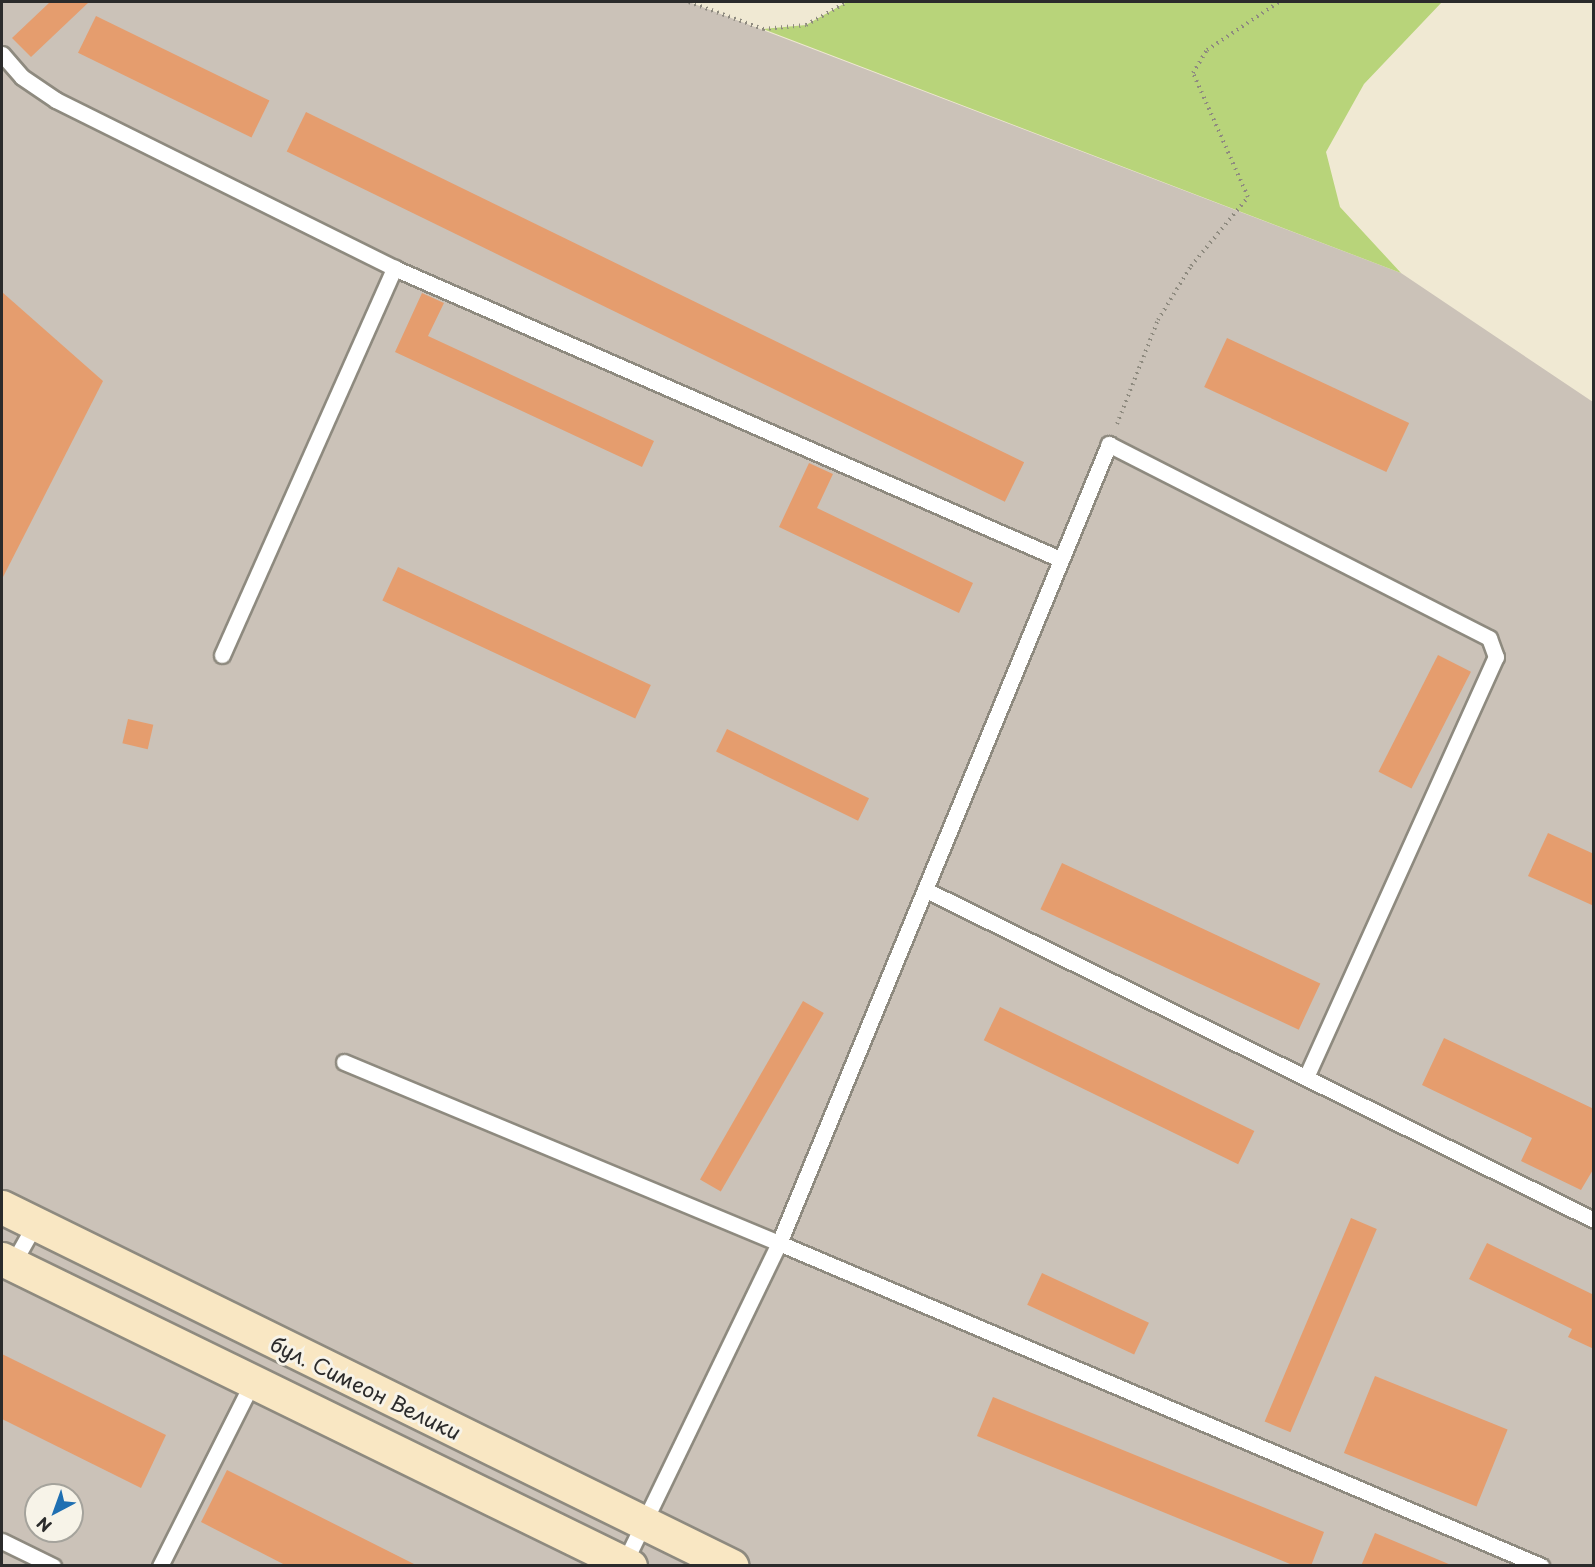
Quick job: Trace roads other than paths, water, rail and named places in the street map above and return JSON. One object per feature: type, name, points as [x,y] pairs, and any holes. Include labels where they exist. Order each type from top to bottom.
[{"type":"main road","name":"бул. Симеон Велики","points":[[2,1207],[732,1566]]},
{"type":"main road","points":[[7,1262],[613,1562]]},
{"type":"lane","points":[[2,54],[22,77],[56,100],[394,268],[1060,559]]},
{"type":"lane","points":[[222,655],[394,268]]},
{"type":"lane","points":[[613,1562],[644,1524],[779,1243],[926,890],[1060,559],[1110,444],[1489,638],[1496,657],[1307,1075]]},
{"type":"lane","points":[[926,890],[1307,1075],[1593,1220]]},
{"type":"lane","points":[[344,1062],[779,1243],[1541,1566]]},
{"type":"lane","points":[[7,1262],[35,1224]]},
{"type":"lane","points":[[160,1566],[252,1383]]},
{"type":"lane","points":[[2,1541],[53,1566]]}]
